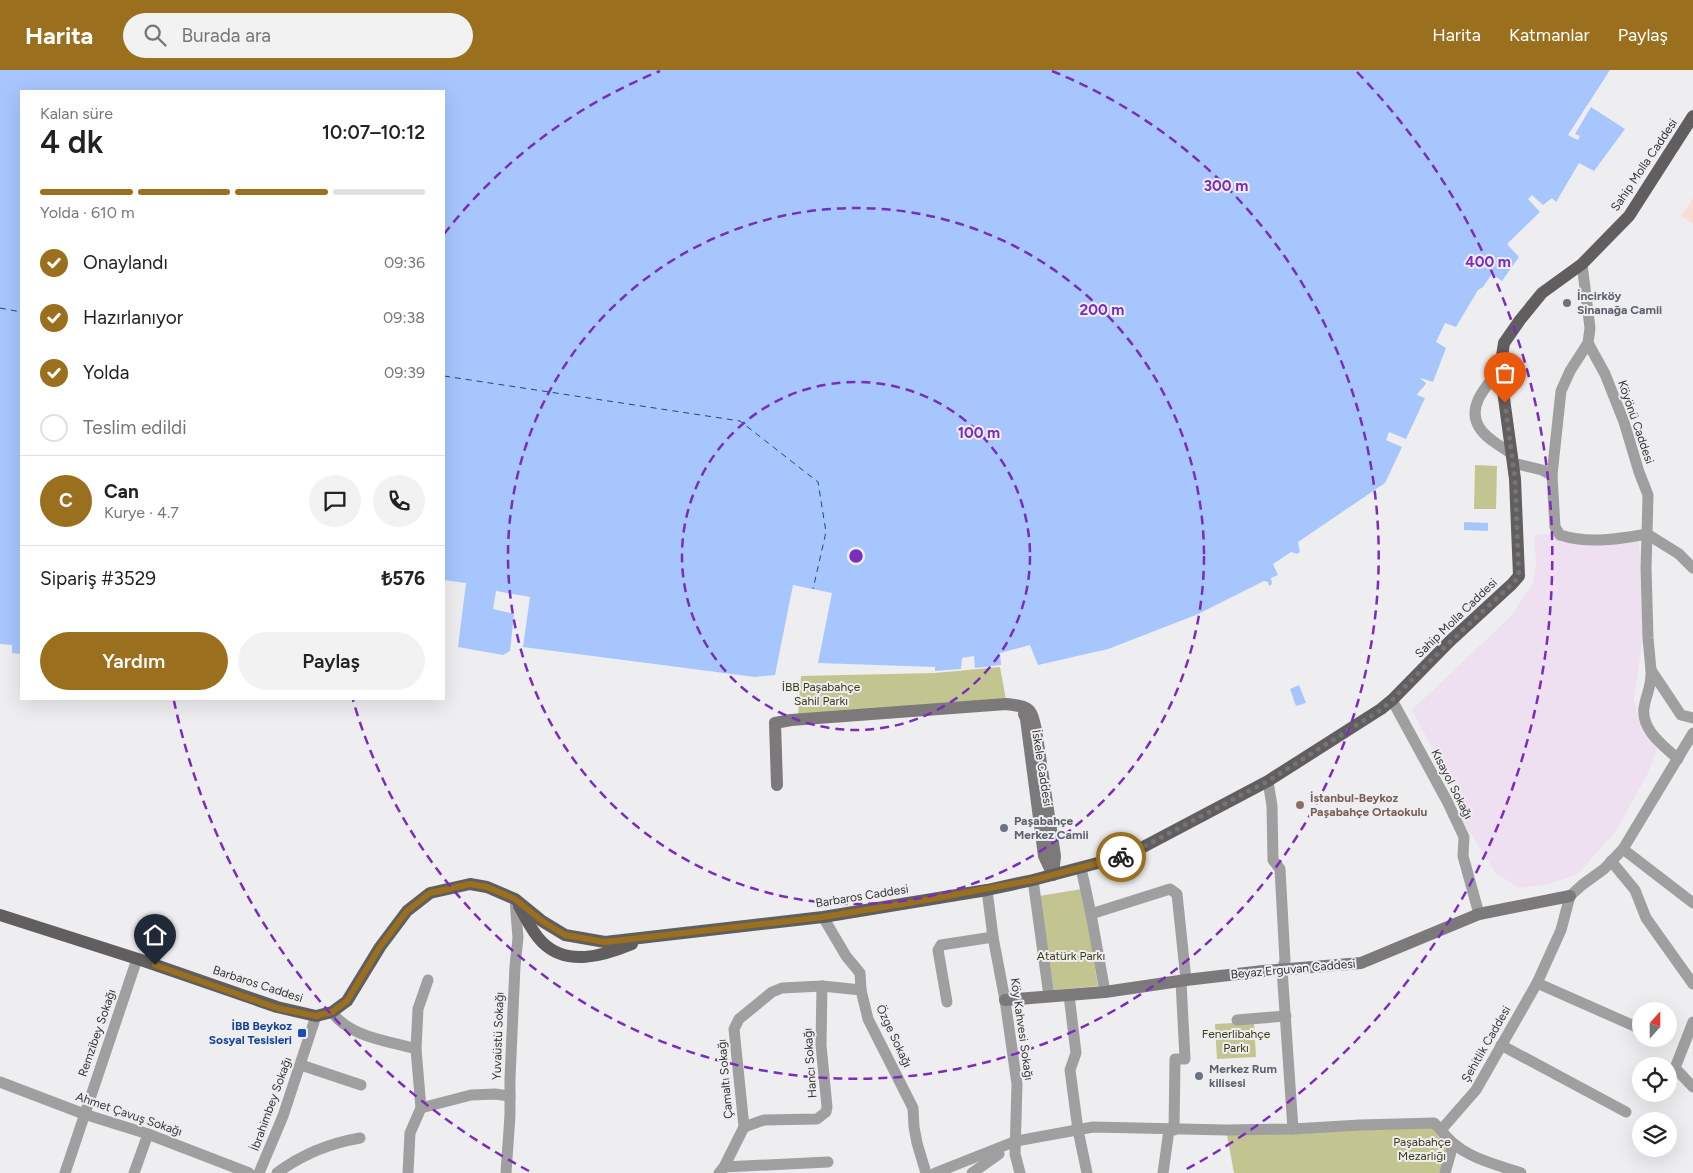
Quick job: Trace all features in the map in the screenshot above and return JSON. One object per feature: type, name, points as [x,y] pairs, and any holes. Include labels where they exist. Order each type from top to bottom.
[{"type":"main road","name":"Sahip Molla Caddesi","points":[[1081,868],[1128,855],[1268,781],[1382,709],[1519,576],[1513,458],[1500,369],[1504,343],[1542,293],[1582,264],[1629,216],[1693,116]]},
{"type":"main road","name":"İskele Caddesi","points":[[777,786],[775,724],[791,720],[1006,704],[1027,708],[1033,713],[1035,722],[1055,856],[1053,875]]},
{"type":"main road","name":"Barbaros Caddesi","points":[[0,915],[137,959],[277,1008],[316,1016],[332,1012],[347,1001],[380,947],[407,911],[430,893],[470,884],[487,887],[515,899],[542,921],[565,935],[605,942],[823,917],[987,890],[1081,868]]},
{"type":"main road","name":"Beyaz Erguvan Caddesi","points":[[1005,1000],[1105,992],[1282,969],[1361,963],[1479,914],[1570,896]]},
{"type":"main road","name":"Barbaros Caddesi","points":[[515,899],[542,942],[557,954],[579,959],[631,945],[644,937]]},
{"type":"street","points":[[1582,264],[1590,328],[1588,343],[1570,371],[1561,391],[1552,475],[1555,526],[1560,536],[1573,539],[1624,538],[1647,534],[1679,554],[1693,568]]},
{"type":"street","name":"Köyönü Caddesi","points":[[1588,343],[1605,374],[1624,422],[1639,472],[1648,494],[1648,620],[1652,682],[1644,709],[1645,720],[1649,730],[1678,759]]},
{"type":"street","points":[[1500,369],[1485,387],[1477,402],[1478,426],[1485,435],[1513,458],[1552,475]]},
{"type":"street","points":[[1651,670],[1681,715],[1693,718]]},
{"type":"street","name":"Kısayol Sokağı","points":[[1392,700],[1447,801],[1464,837],[1463,856],[1479,914]]},
{"type":"street","points":[[1570,896],[1604,869],[1623,849],[1693,733]]},
{"type":"street","points":[[1268,781],[1272,806],[1273,860],[1280,869],[1285,961],[1282,969],[1293,1129]]},
{"type":"street","points":[[1623,849],[1693,904]]},
{"type":"street","points":[[1611,860],[1635,890],[1646,918],[1693,984]]},
{"type":"street","points":[[1081,868],[1105,992]]},
{"type":"street","points":[[1033,880],[1049,996]]},
{"type":"street","points":[[1091,914],[1170,889],[1177,894],[1183,981],[1185,1059],[1175,1060],[1171,1130],[1163,1173]]},
{"type":"street","name":"Köy Kahvesi Sokağı","points":[[987,890],[1017,1084],[1015,1154],[1020,1173]]},
{"type":"street","name":"Şehitlik Caddesi","points":[[1441,1130],[1476,1090],[1537,983],[1561,930],[1570,896]]},
{"type":"street","name":"Yuvaüstü Sokağı","points":[[506,1173],[518,938],[515,899]]},
{"type":"street","name":"Özge Sokağı","points":[[823,917],[846,956],[860,973],[861,990],[868,1019],[914,1108],[914,1127],[926,1173]]},
{"type":"street","points":[[947,1002],[938,950],[941,945],[993,937]]},
{"type":"street","name":"Remzibey Sokağı","points":[[64,1173],[137,959]]},
{"type":"street","points":[[408,1173],[410,1133],[421,1108],[416,1049],[418,1008],[428,980]]},
{"type":"street","points":[[1537,983],[1632,1025]]},
{"type":"street","name":"Çamaltı Sokağı","points":[[722,1170],[744,1127],[734,1029],[739,1019],[772,992],[782,988],[822,986],[861,990]]},
{"type":"street","name":"Hancı Sokağı","points":[[744,1127],[764,1120],[817,1119],[826,1112],[821,1045],[822,986]]},
{"type":"street","points":[[1069,995],[1076,1053],[1070,1070],[1086,1173]]},
{"type":"street","points":[[332,1012],[337,1019],[359,1032],[416,1049]]},
{"type":"street","name":"İbrahimbey Sokağı","points":[[259,1173],[283,1116],[316,1016]]},
{"type":"street","points":[[1236,1020],[1286,1016]]},
{"type":"street","points":[[1693,1022],[1675,1068],[1693,1087]]},
{"type":"street","points":[[1500,1045],[1626,1112]]},
{"type":"street","points":[[300,1065],[361,1085]]},
{"type":"street","name":"Ahmet Çavuş Sokağı","points":[[0,1082],[84,1114],[148,1134],[249,1173]]},
{"type":"street","points":[[421,1108],[471,1095],[495,1094],[510,1096]]},
{"type":"street","points":[[935,1173],[1016,1141],[1094,1127],[1171,1130],[1293,1129],[1434,1123],[1453,1145],[1469,1155],[1521,1173]]},
{"type":"street","points":[[134,1173],[148,1134]]},
{"type":"street","points":[[277,1173],[286,1166],[312,1153],[339,1142],[360,1138]]},
{"type":"street","points":[[972,1173],[1016,1141]]},
{"type":"street","points":[[1445,1173],[1453,1145]]},
{"type":"street","points":[[722,1170],[828,1162]]},
{"type":"shaded area","points":[[1693,198],[1693,224],[1681,216]]},
{"type":"shaded area","points":[[1559,533],[1585,546],[1639,541],[1643,635],[1634,700],[1640,722],[1657,750],[1647,775],[1616,831],[1578,874],[1549,884],[1519,888],[1496,873],[1457,813],[1463,796],[1450,786],[1412,710],[1511,616],[1534,582],[1536,562],[1534,535]]},
{"type":"green space","points":[[1475,465],[1497,466],[1496,509],[1474,509]]},
{"type":"green space","name":"İBB Paşabahçe Sahil Parkı","points":[[1000,667],[1006,700],[798,715],[801,676],[935,673]]},
{"type":"green space","name":"Atatürk Parkı","points":[[1082,889],[1098,986],[1054,990],[1039,896]]},
{"type":"green space","name":"Fenerlibahçe Parkı","points":[[1254,1022],[1256,1057],[1217,1059],[1215,1024]]},
{"type":"green space","name":"Paşabahçe Mezarlığı","points":[[1434,1123],[1453,1145],[1446,1173],[1234,1173],[1226,1130]]},
{"type":"water","points":[[0,70],[1610,70],[1568,135],[1578,140],[1580,136],[1575,134],[1591,107],[1625,129],[1594,171],[1579,163],[1556,202],[1552,198],[1543,205],[1532,195],[1528,199],[1540,212],[1507,244],[1519,257],[1502,281],[1492,274],[1483,287],[1478,290],[1456,327],[1445,323],[1436,342],[1446,348],[1433,382],[1421,378],[1426,383],[1417,395],[1425,398],[1406,439],[1389,432],[1386,440],[1402,447],[1385,483],[1298,542],[1300,552],[1297,554],[1291,552],[1273,564],[1278,575],[1271,578],[1272,584],[1269,586],[1268,582],[1264,581],[1196,615],[1108,649],[1038,665],[1030,645],[1000,653],[1001,665],[975,668],[974,656],[962,658],[961,669],[935,671],[935,667],[818,663],[832,593],[793,585],[775,675],[755,677],[523,647],[530,597],[496,591],[493,609],[514,614],[510,651],[503,655],[458,647],[466,583],[445,580],[445,90],[20,90],[20,654],[12,653],[12,645],[0,644]]},
{"type":"water","points":[[1464,522],[1488,523],[1488,531],[1464,530]]},
{"type":"water","points":[[1299,685],[1306,703],[1296,706],[1290,689]]},
{"type":"ferry route","points":[[0,308],[20,312]]},
{"type":"ferry route","points":[[445,376],[740,421],[818,482],[826,532],[813,589]]},
{"type":"way so far","points":[[1121,857],[1268,781],[1382,709],[1519,576],[1514,463],[1505,403]]},
{"type":"place","name":"İncirköy Sinanağa Camii","points":[[1567,303]]},
{"type":"place","name":"İstanbul-Beykoz Paşabahçe Ortaokulu","points":[[1300,805]]},
{"type":"place","name":"Paşabahçe Merkez Camii","points":[[1004,828]]},
{"type":"place","name":"İBB Beykoz Sosyal Tesisleri","points":[[302,1033]]},
{"type":"place","name":"Merkez Rum kilisesi","points":[[1199,1076]]},
{"type":"route","points":[[155,965],[277,1008],[316,1016],[332,1012],[347,1001],[380,947],[407,911],[430,893],[470,884],[487,887],[515,899],[542,921],[565,935],[605,942],[823,917],[987,890],[1121,857]]}]
